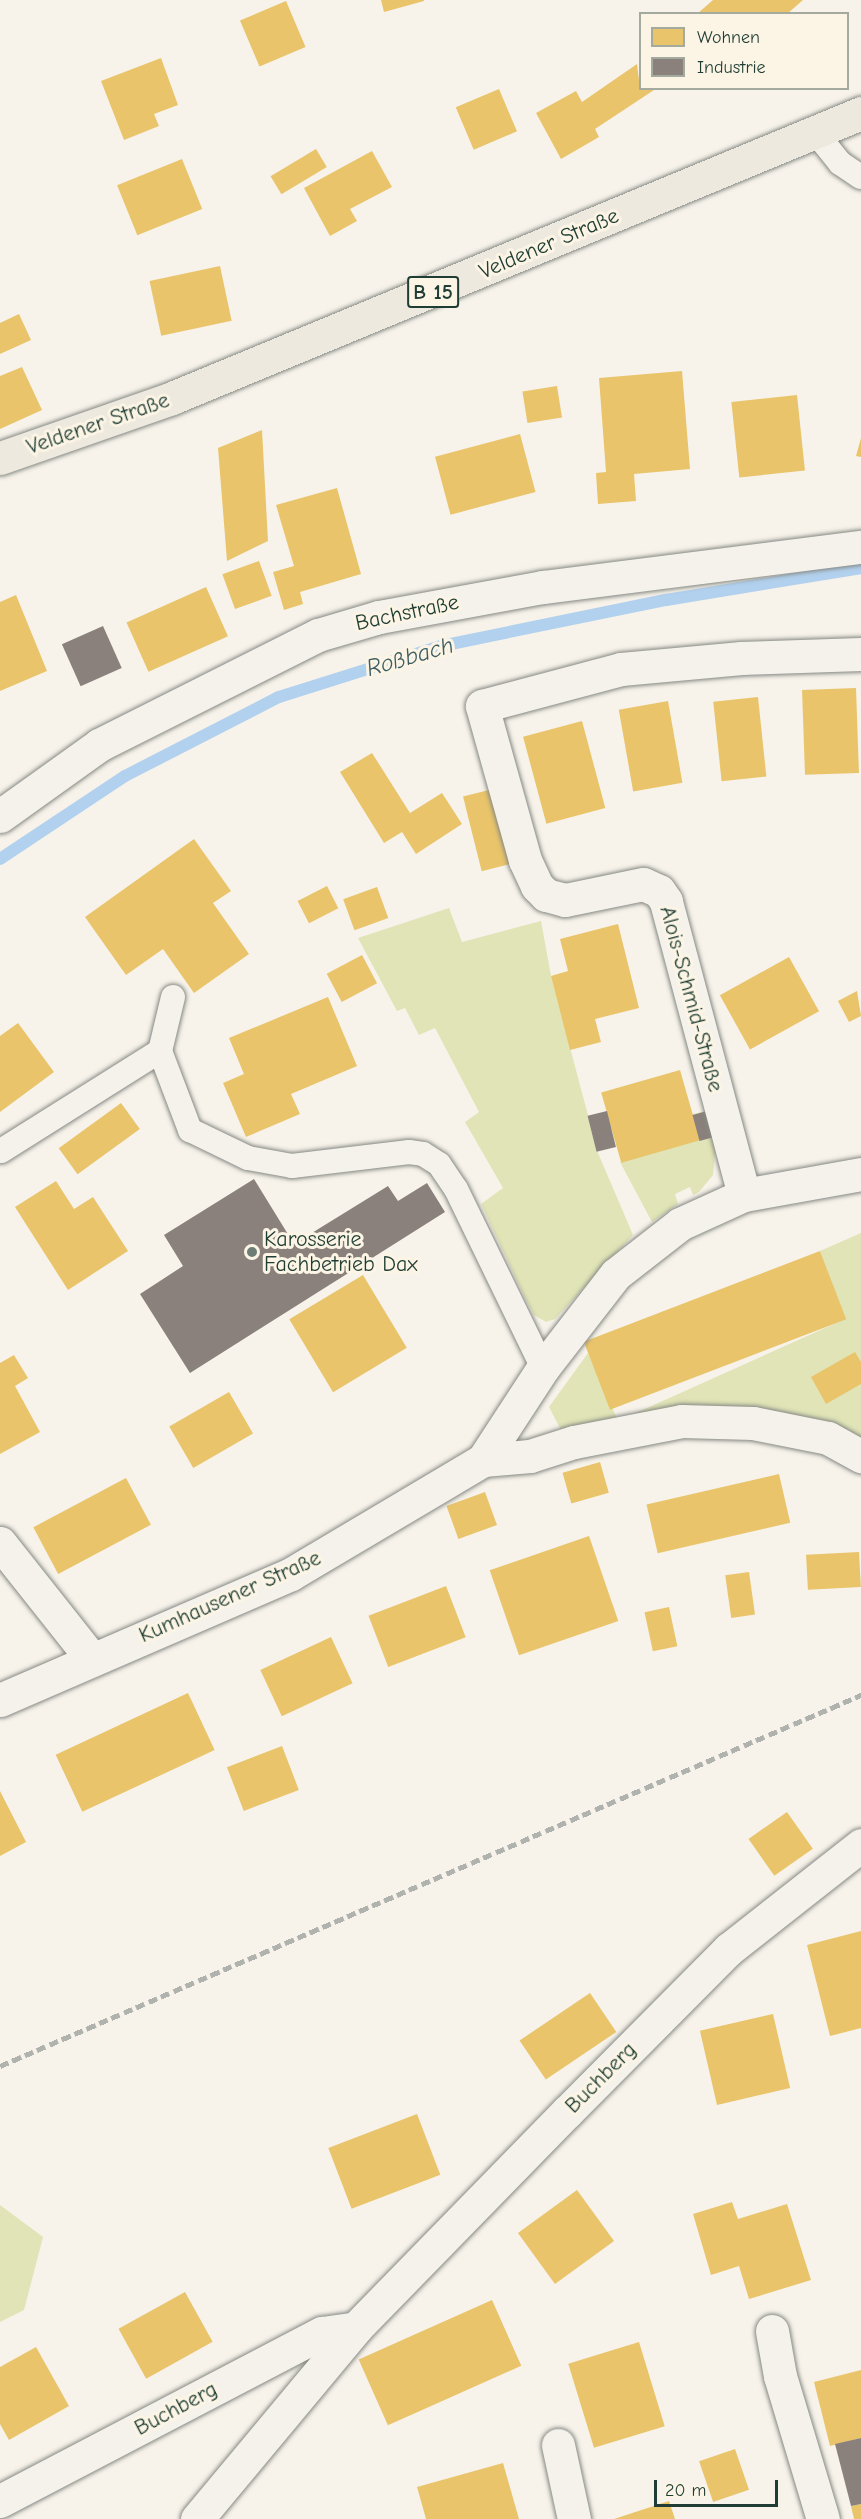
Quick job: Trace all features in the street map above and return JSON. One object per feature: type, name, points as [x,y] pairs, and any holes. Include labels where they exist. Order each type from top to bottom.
[{"type":"main road","name":"Veldener Straße","points":[[0,458],[172,398],[861,113]]},
{"type":"street","name":"Bachstraße","points":[[0,816],[99,745],[318,635],[379,617],[543,587],[861,547]]},
{"type":"street","name":"Alois-Schmid-Straße","points":[[744,1195],[666,901],[659,891],[643,884],[565,900],[546,895],[537,886],[525,860],[482,706],[621,669],[741,658],[861,654]]},
{"type":"street","name":"Kumhausener Straße","points":[[483,1460],[543,1368],[616,1274],[643,1249],[704,1211],[744,1195],[861,1174]]},
{"type":"street","name":"Kumhausener Straße","points":[[0,1700],[91,1658],[291,1574],[483,1460],[530,1456],[574,1442],[682,1421],[753,1423],[828,1438],[861,1456]]},
{"type":"street","points":[[0,1543],[91,1658]]},
{"type":"street","name":"Buchberg","points":[[197,2519],[356,2328],[729,1949],[861,1845]]},
{"type":"street","name":"Buchberg","points":[[0,2501],[322,2333],[356,2328]]},
{"type":"street","points":[[772,2331],[780,2376],[823,2519]]},
{"type":"street","points":[[558,2445],[574,2519]]},
{"type":"lane","points":[[814,132],[840,164],[861,177]]},
{"type":"lane","points":[[173,997],[160,1051],[190,1130],[248,1158],[292,1166],[409,1152],[423,1154],[439,1164],[456,1189],[543,1368]]},
{"type":"lane","points":[[1,1151],[160,1051]]},
{"type":"green space","points":[[449,908],[462,942],[541,921],[551,976],[598,1153],[633,1235],[555,1319],[546,1322],[534,1315],[481,1204],[503,1188],[465,1122],[479,1112],[435,1028],[419,1035],[405,1008],[397,1011],[358,938]]},
{"type":"green space","points":[[707,1111],[716,1143],[713,1175],[699,1192],[693,1195],[690,1187],[675,1194],[678,1204],[652,1222],[620,1162],[700,1140],[692,1114]]},
{"type":"green space","points":[[861,1233],[861,1440],[843,1433],[564,1436],[549,1407],[588,1353],[618,1421],[845,1319],[820,1251]]},
{"type":"green space","points":[[0,2205],[43,2237],[24,2310],[0,2322]]},
{"type":"building: Wohnen","points":[[381,0],[424,0],[424,1],[384,12]]},
{"type":"building: Wohnen","points":[[713,0],[803,0],[789,12],[699,12]]},
{"type":"building: Wohnen","points":[[286,1],[306,47],[260,67],[240,21]]},
{"type":"building: Wohnen","points":[[161,58],[178,105],[154,114],[159,126],[124,140],[101,81]]},
{"type":"building: Wohnen","points":[[637,64],[639,90],[654,90],[595,129],[599,137],[561,159],[536,113],[576,91],[582,102]]},
{"type":"building: Wohnen","points":[[499,89],[517,131],[474,150],[456,107]]},
{"type":"building: Wohnen","points":[[316,149],[327,167],[281,194],[271,176]]},
{"type":"building: Wohnen","points":[[372,151],[392,187],[350,209],[357,221],[330,236],[304,188]]},
{"type":"building: Wohnen","points":[[182,159],[202,209],[137,235],[117,185]]},
{"type":"building: Wohnen","points":[[220,266],[232,321],[161,336],[150,281]]},
{"type":"building: Wohnen","points":[[19,314],[31,340],[0,354],[0,323]]},
{"type":"building: Wohnen","points":[[22,367],[42,410],[0,429],[0,376]]},
{"type":"building: Wohnen","points":[[682,371],[690,469],[634,474],[636,501],[598,504],[596,473],[606,472],[599,378]]},
{"type":"building: Wohnen","points":[[557,386],[562,418],[527,423],[522,391]]},
{"type":"building: Wohnen","points":[[797,395],[805,471],[739,477],[731,402]]},
{"type":"building: Wohnen","points":[[262,430],[268,541],[227,561],[218,448]]},
{"type":"building: Wohnen","points":[[520,434],[536,492],[451,515],[435,457]]},
{"type":"building: Wohnen","points":[[861,438],[861,457],[856,456]]},
{"type":"building: Wohnen","points":[[337,488],[361,574],[300,592],[303,604],[284,610],[273,572],[294,566],[276,505]]},
{"type":"building: Wohnen","points":[[259,561],[272,596],[235,609],[222,574]]},
{"type":"building: Wohnen","points":[[206,587],[228,636],[148,672],[127,622]]},
{"type":"building: Wohnen","points":[[16,595],[47,671],[0,691],[0,602]]},
{"type":"building: Wohnen","points":[[856,688],[859,773],[805,775],[802,690]]},
{"type":"building: Wohnen","points":[[758,697],[766,777],[722,781],[713,702]]},
{"type":"building: Wohnen","points":[[668,701],[682,783],[633,791],[619,710]]},
{"type":"building: Wohnen","points":[[582,721],[605,808],[546,824],[523,737]]},
{"type":"building: Wohnen","points":[[372,753],[410,813],[442,793],[462,824],[416,854],[402,832],[384,843],[340,772]]},
{"type":"building: Wohnen","points":[[497,788],[516,863],[482,871],[463,796]]},
{"type":"building: Wohnen","points":[[194,839],[231,891],[213,903],[249,954],[194,993],[163,949],[126,975],[85,917]]},
{"type":"building: Wohnen","points":[[327,886],[338,908],[309,923],[298,901]]},
{"type":"building: Wohnen","points":[[377,887],[388,918],[354,930],[343,899]]},
{"type":"building: Wohnen","points":[[618,924],[639,1008],[595,1019],[601,1042],[570,1050],[551,976],[568,971],[560,939]]},
{"type":"building: Wohnen","points":[[362,955],[377,983],[342,1002],[327,974]]},
{"type":"building: Wohnen","points":[[789,957],[819,1011],[750,1050],[720,995]]},
{"type":"building: Wohnen","points":[[857,991],[861,1016],[849,1022],[838,1001]]},
{"type":"building: Wohnen","points":[[328,997],[357,1066],[291,1094],[300,1114],[246,1137],[223,1083],[244,1074],[229,1038]]},
{"type":"building: Wohnen","points":[[18,1023],[54,1072],[0,1112],[0,1036]]},
{"type":"building: Wohnen","points":[[680,1070],[700,1140],[621,1163],[601,1093]]},
{"type":"building: Wohnen","points":[[121,1103],[140,1129],[78,1174],[59,1148]]},
{"type":"building: Wohnen","points":[[56,1181],[74,1209],[93,1197],[128,1251],[68,1290],[15,1207]]},
{"type":"building: Wohnen","points":[[820,1251],[846,1319],[610,1410],[584,1342]]},
{"type":"building: Wohnen","points":[[363,1275],[407,1348],[333,1392],[289,1319]]},
{"type":"building: Wohnen","points":[[855,1352],[861,1362],[861,1384],[826,1404],[811,1377]]},
{"type":"building: Wohnen","points":[[14,1355],[28,1378],[15,1386],[40,1432],[0,1454],[0,1363]]},
{"type":"building: Wohnen","points":[[229,1392],[253,1434],[193,1468],[169,1426]]},
{"type":"building: Wohnen","points":[[600,1462],[609,1493],[571,1504],[563,1473]]},
{"type":"building: Wohnen","points":[[779,1474],[790,1523],[658,1553],[646,1505]]},
{"type":"building: Wohnen","points":[[126,1478],[151,1525],[58,1574],[33,1527]]},
{"type":"building: Wohnen","points":[[485,1492],[497,1525],[458,1539],[446,1506]]},
{"type":"building: Wohnen","points":[[589,1536],[618,1621],[519,1655],[490,1570]]},
{"type":"building: Wohnen","points":[[859,1552],[861,1587],[808,1590],[806,1555]]},
{"type":"building: Wohnen","points":[[749,1572],[755,1615],[731,1618],[725,1575]]},
{"type":"building: Wohnen","points":[[446,1586],[466,1637],[388,1667],[369,1616]]},
{"type":"building: Wohnen","points":[[669,1607],[677,1646],[653,1651],[645,1612]]},
{"type":"building: Wohnen","points":[[331,1637],[353,1683],[282,1716],[260,1670]]},
{"type":"building: Wohnen","points":[[188,1693],[215,1750],[82,1812],[56,1755]]},
{"type":"building: Wohnen","points":[[282,1746],[299,1790],[244,1811],[227,1767]]},
{"type":"building: Wohnen","points":[[0,1791],[26,1842],[0,1856]]},
{"type":"building: Wohnen","points":[[787,1812],[813,1849],[774,1876],[748,1839]]},
{"type":"building: Wohnen","points":[[861,1931],[861,2028],[830,2036],[807,1945]]},
{"type":"building: Wohnen","points":[[590,1993],[616,2032],[546,2079],[520,2041]]},
{"type":"building: Wohnen","points":[[773,2014],[790,2088],[717,2105],[700,2031]]},
{"type":"building: Wohnen","points":[[417,2114],[440,2175],[352,2209],[328,2148]]},
{"type":"building: Wohnen","points":[[577,2190],[614,2241],[555,2284],[518,2233]]},
{"type":"building: Wohnen","points":[[732,2202],[738,2219],[787,2204],[811,2280],[749,2299],[739,2266],[711,2275],[693,2214]]},
{"type":"building: Wohnen","points":[[185,2292],[213,2342],[146,2379],[119,2329]]},
{"type":"building: Wohnen","points":[[492,2300],[521,2366],[388,2425],[359,2359]]},
{"type":"building: Wohnen","points":[[639,2342],[665,2426],[594,2448],[568,2364]]},
{"type":"building: Wohnen","points":[[36,2347],[69,2406],[9,2440],[0,2424],[0,2367]]},
{"type":"building: Wohnen","points":[[861,2370],[861,2438],[830,2446],[814,2382]]},
{"type":"building: Wohnen","points":[[735,2449],[749,2490],[713,2502],[699,2461]]},
{"type":"building: Wohnen","points":[[503,2463],[519,2519],[426,2519],[417,2487]]},
{"type":"building: Wohnen","points":[[669,2501],[675,2519],[614,2519]]},
{"type":"building: Wohnen","points":[[861,2504],[861,2519],[854,2519],[851,2506]]},
{"type":"building: Industrie","points":[[103,626],[122,668],[81,686],[62,644]]},
{"type":"building: Industrie","points":[[607,1111],[616,1147],[597,1152],[588,1116]]},
{"type":"building: Industrie","points":[[707,1111],[714,1137],[699,1141],[693,1115]]},
{"type":"building: Industrie","points":[[254,1179],[294,1244],[388,1186],[398,1201],[427,1183],[445,1212],[190,1373],[140,1294],[183,1266],[164,1235]]},
{"type":"building: Industrie","points":[[861,2438],[861,2504],[851,2506],[835,2444]]},
{"type":"waterway","name":"Roßbach","points":[[0,859],[125,776],[279,697],[441,646],[666,600],[861,568]]},
{"type":"railway","points":[[0,2066],[861,1695]]},
{"type":"place","name":"Karosserie Fachbetrieb Dax","points":[[252,1252]]}]
